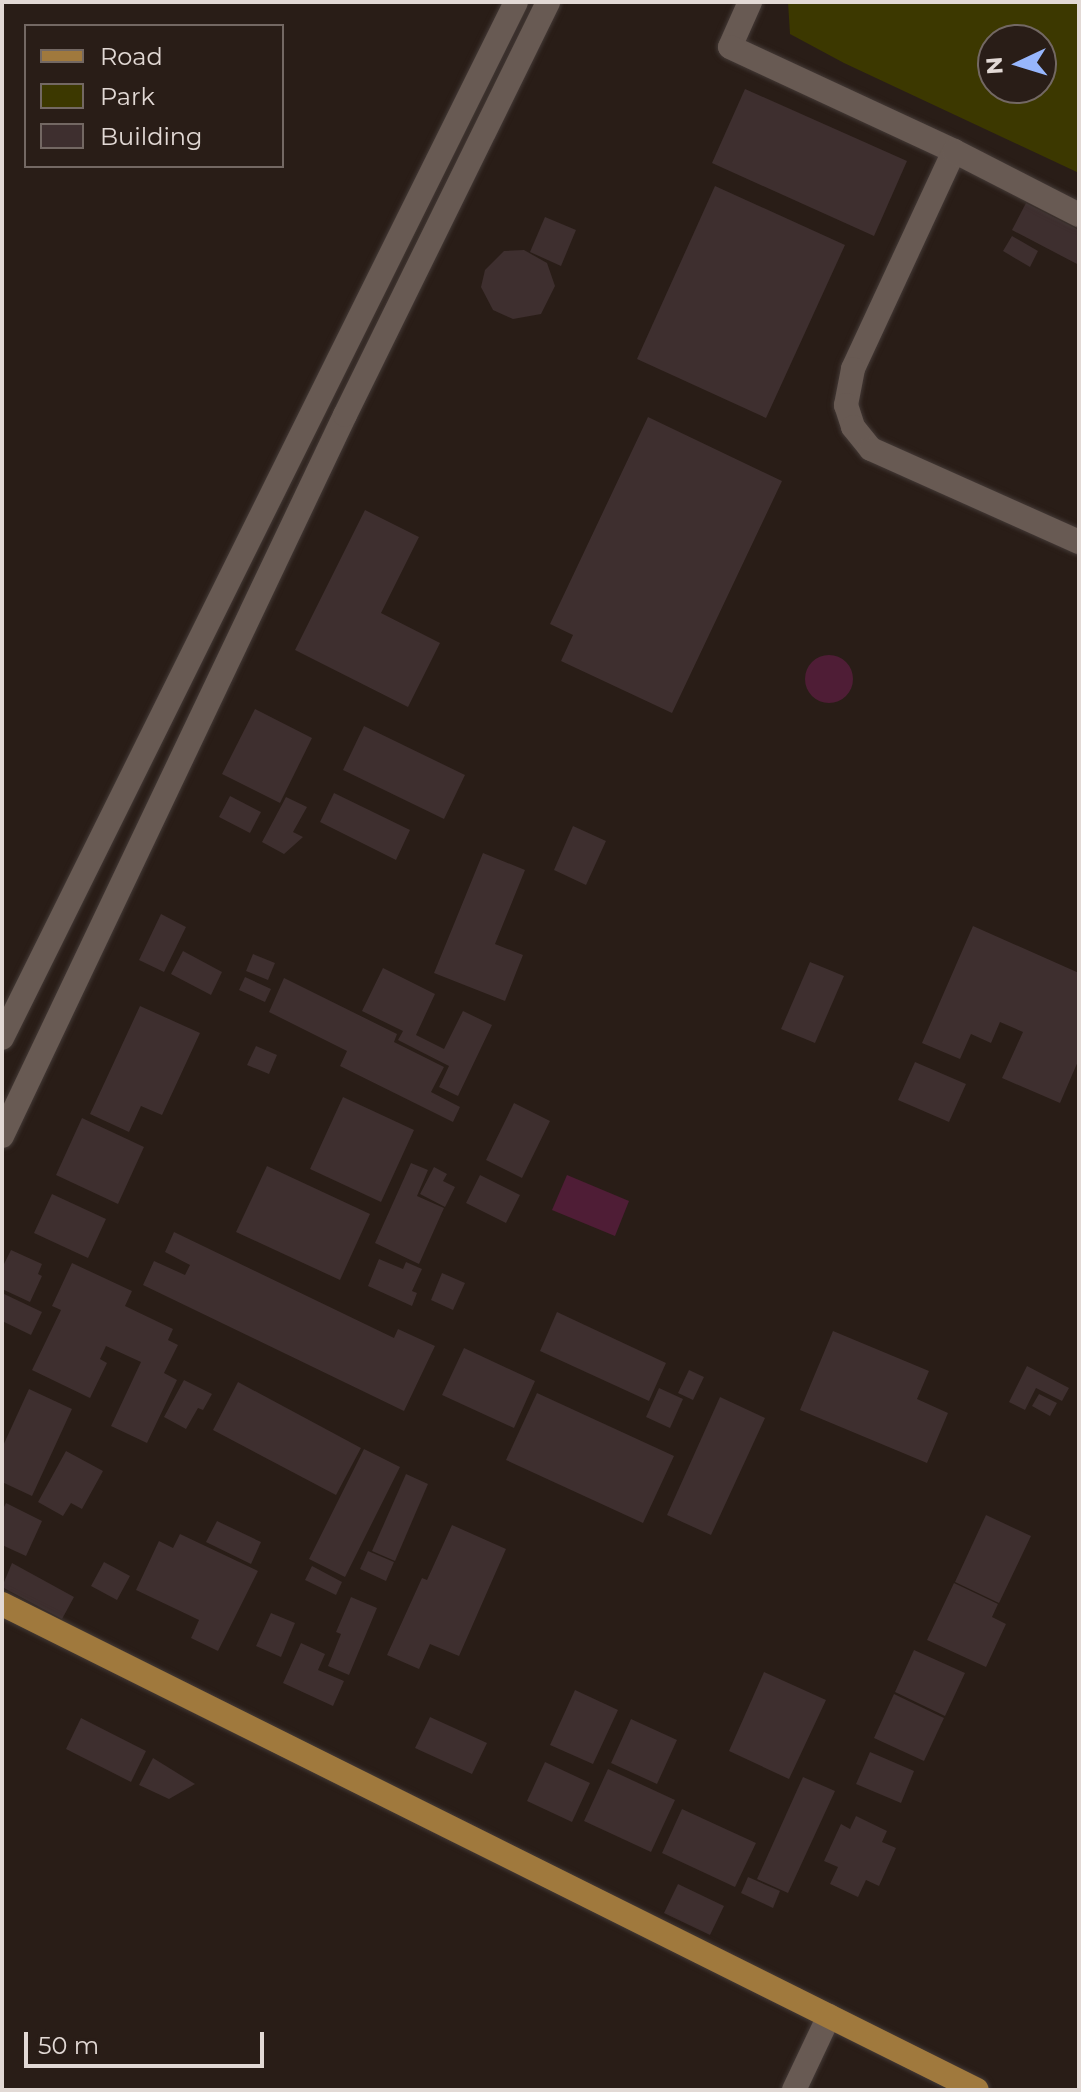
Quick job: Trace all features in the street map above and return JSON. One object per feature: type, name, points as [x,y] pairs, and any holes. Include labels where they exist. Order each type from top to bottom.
[{"type":"main road","points":[[2,1604],[977,2090]]},
{"type":"street","points":[[2,1038],[516,2]]},
{"type":"street","points":[[2,1136],[338,429],[548,2]]},
{"type":"street","points":[[750,2],[730,47],[954,151],[1079,215]]},
{"type":"street","points":[[954,151],[853,369],[846,405],[853,427],[871,449],[1079,542]]},
{"type":"street","points":[[95,850],[130,867]]},
{"type":"street","points":[[794,2090],[829,2016]]},
{"type":"green space","points":[[788,2],[1079,2],[1079,173],[844,63],[790,34]]},
{"type":"shaded area","points":[[829,655],[846,662],[853,679],[846,696],[829,703],[812,696],[805,679],[812,662]]},
{"type":"shaded area","points":[[567,1175],[629,1201],[615,1236],[552,1210]]},
{"type":"building","points":[[745,89],[907,161],[874,236],[712,163]]},
{"type":"building","points":[[715,186],[845,245],[766,418],[637,359]]},
{"type":"building","points":[[1026,203],[1079,230],[1079,265],[1012,230]]},
{"type":"building","points":[[545,217],[576,230],[561,266],[530,252]]},
{"type":"building","points":[[1012,236],[1038,251],[1030,267],[1003,251]]},
{"type":"building","points":[[524,250],[547,263],[555,286],[541,314],[513,319],[493,310],[481,287],[485,270],[504,251]]},
{"type":"building","points":[[648,417],[782,481],[672,713],[561,661],[573,635],[550,624]]},
{"type":"building","points":[[365,510],[419,537],[381,613],[440,643],[408,707],[295,650]]},
{"type":"building","points":[[255,709],[312,738],[280,803],[222,774]]},
{"type":"building","points":[[364,726],[465,775],[444,819],[343,770]]},
{"type":"building","points":[[334,793],[410,830],[396,860],[320,822]]},
{"type":"building","points":[[230,796],[261,812],[250,833],[219,817]]},
{"type":"building","points":[[286,797],[307,807],[293,832],[303,837],[284,854],[262,842]]},
{"type":"building","points":[[573,826],[606,841],[586,885],[554,870]]},
{"type":"building","points":[[483,853],[525,870],[495,944],[523,955],[505,1001],[434,973]]},
{"type":"building","points":[[161,914],[186,927],[164,972],[139,960]]},
{"type":"building","points":[[973,926],[1079,973],[1079,1059],[1060,1103],[1002,1078],[1023,1032],[1000,1022],[991,1043],[971,1034],[960,1059],[922,1043]]},
{"type":"building","points":[[183,951],[222,972],[211,995],[171,974]]},
{"type":"building","points":[[253,954],[275,963],[268,980],[246,971]]},
{"type":"building","points":[[810,962],[844,976],[815,1043],[781,1029]]},
{"type":"building","points":[[383,968],[435,994],[416,1035],[444,1049],[463,1011],[492,1025],[458,1096],[439,1087],[449,1066],[398,1040],[403,1031],[362,1011]]},
{"type":"building","points":[[245,977],[271,989],[265,1002],[239,990]]},
{"type":"building","points":[[284,978],[397,1034],[394,1042],[444,1067],[431,1092],[460,1107],[453,1122],[340,1066],[347,1051],[269,1012]]},
{"type":"building","points":[[140,1006],[200,1033],[162,1115],[141,1106],[129,1132],[90,1114]]},
{"type":"building","points":[[256,1046],[277,1055],[269,1074],[247,1065]]},
{"type":"building","points":[[915,1062],[966,1084],[949,1122],[898,1100]]},
{"type":"building","points":[[343,1097],[414,1130],[381,1202],[310,1169]]},
{"type":"building","points":[[514,1103],[550,1121],[522,1178],[486,1160]]},
{"type":"building","points":[[82,1118],[144,1147],[118,1204],[56,1175]]},
{"type":"building","points":[[411,1163],[428,1170],[417,1196],[444,1208],[419,1264],[375,1243]]},
{"type":"building","points":[[267,1166],[370,1214],[340,1280],[236,1232]]},
{"type":"building","points":[[434,1167],[447,1174],[443,1181],[455,1187],[445,1207],[420,1194]]},
{"type":"building","points":[[480,1175],[520,1195],[506,1223],[466,1203]]},
{"type":"building","points":[[52,1194],[106,1219],[88,1258],[34,1233]]},
{"type":"building","points":[[174,1232],[394,1338],[398,1329],[435,1346],[404,1411],[143,1285],[154,1261],[185,1275],[190,1265],[165,1252]]},
{"type":"building","points":[[11,1250],[42,1264],[38,1274],[42,1276],[30,1302],[2,1289],[2,1268]]},
{"type":"building","points":[[379,1259],[403,1269],[406,1262],[422,1269],[412,1291],[417,1293],[412,1306],[368,1286]]},
{"type":"building","points":[[72,1263],[132,1291],[125,1306],[173,1329],[168,1340],[178,1345],[164,1373],[177,1380],[147,1443],[111,1426],[141,1362],[106,1346],[100,1359],[107,1363],[90,1398],[32,1370],[61,1310],[52,1306]]},
{"type":"building","points":[[442,1273],[465,1283],[453,1310],[431,1300]]},
{"type":"building","points":[[2,1293],[42,1312],[31,1335],[2,1321]]},
{"type":"building","points":[[557,1312],[666,1363],[649,1401],[540,1351]]},
{"type":"building","points":[[833,1331],[929,1371],[917,1399],[948,1413],[927,1463],[800,1410]]},
{"type":"building","points":[[464,1348],[535,1381],[514,1428],[442,1395]]},
{"type":"building","points":[[1027,1366],[1069,1388],[1062,1401],[1036,1388],[1025,1410],[1009,1402]]},
{"type":"building","points":[[689,1370],[704,1377],[693,1400],[678,1393]]},
{"type":"building","points":[[184,1380],[212,1394],[203,1410],[198,1408],[186,1429],[164,1417]]},
{"type":"building","points":[[238,1382],[361,1448],[336,1495],[213,1430]]},
{"type":"building","points":[[659,1388],[683,1399],[670,1428],[646,1417]]},
{"type":"building","points":[[29,1389],[72,1409],[32,1496],[2,1482],[2,1448]]},
{"type":"building","points":[[537,1393],[674,1456],[643,1523],[506,1460]]},
{"type":"building","points":[[1039,1394],[1057,1403],[1050,1416],[1032,1406]]},
{"type":"building","points":[[720,1397],[765,1418],[711,1535],[667,1515]]},
{"type":"building","points":[[364,1449],[400,1467],[345,1577],[309,1559]]},
{"type":"building","points":[[66,1451],[103,1471],[82,1509],[71,1503],[63,1516],[38,1502]]},
{"type":"building","points":[[406,1474],[428,1484],[395,1561],[372,1551]]},
{"type":"building","points":[[6,1503],[42,1521],[26,1556],[2,1545],[2,1511]]},
{"type":"building","points":[[986,1515],[1031,1536],[999,1603],[955,1582]]},
{"type":"building","points":[[217,1521],[261,1542],[251,1564],[206,1542]]},
{"type":"building","points":[[452,1525],[506,1549],[459,1656],[430,1644],[419,1669],[387,1655],[422,1578],[427,1580]]},
{"type":"building","points":[[180,1534],[258,1571],[218,1651],[191,1638],[199,1620],[136,1590],[159,1541],[173,1548]]},
{"type":"building","points":[[368,1551],[394,1562],[386,1581],[360,1569]]},
{"type":"building","points":[[104,1562],[130,1576],[117,1600],[91,1586]]},
{"type":"building","points":[[12,1563],[74,1597],[62,1619],[2,1587]]},
{"type":"building","points":[[312,1566],[342,1582],[336,1595],[305,1580]]},
{"type":"building","points":[[954,1583],[998,1604],[992,1617],[1006,1624],[986,1667],[927,1640]]},
{"type":"building","points":[[351,1597],[377,1608],[349,1675],[328,1666],[341,1634],[336,1632]]},
{"type":"building","points":[[271,1613],[295,1623],[281,1657],[256,1646]]},
{"type":"building","points":[[301,1643],[325,1654],[318,1670],[344,1681],[333,1706],[283,1683]]},
{"type":"building","points":[[914,1650],[965,1673],[945,1716],[895,1692]]},
{"type":"building","points":[[764,1672],[826,1700],[789,1779],[729,1751]]},
{"type":"building","points":[[575,1690],[618,1710],[593,1764],[550,1745]]},
{"type":"building","points":[[894,1694],[944,1718],[924,1761],[874,1738]]},
{"type":"building","points":[[430,1717],[487,1743],[472,1774],[415,1748]]},
{"type":"building","points":[[81,1718],[146,1751],[131,1782],[66,1749]]},
{"type":"building","points":[[631,1719],[677,1740],[657,1784],[611,1763]]},
{"type":"building","points":[[870,1752],[914,1771],[901,1803],[856,1784]]},
{"type":"building","points":[[153,1758],[195,1784],[169,1799],[139,1785]]},
{"type":"building","points":[[545,1762],[590,1783],[572,1822],[527,1801]]},
{"type":"building","points":[[608,1769],[675,1800],[651,1852],[584,1821]]},
{"type":"building","points":[[803,1777],[835,1791],[788,1893],[757,1879]]},
{"type":"building","points":[[682,1809],[756,1843],[735,1887],[662,1853]]},
{"type":"building","points":[[856,1816],[887,1831],[882,1842],[896,1848],[879,1886],[866,1880],[858,1897],[830,1884],[838,1867],[824,1861],[841,1824],[850,1829]]},
{"type":"building","points":[[748,1877],[780,1891],[773,1908],[741,1893]]},
{"type":"building","points":[[678,1884],[724,1906],[710,1935],[664,1913]]}]
